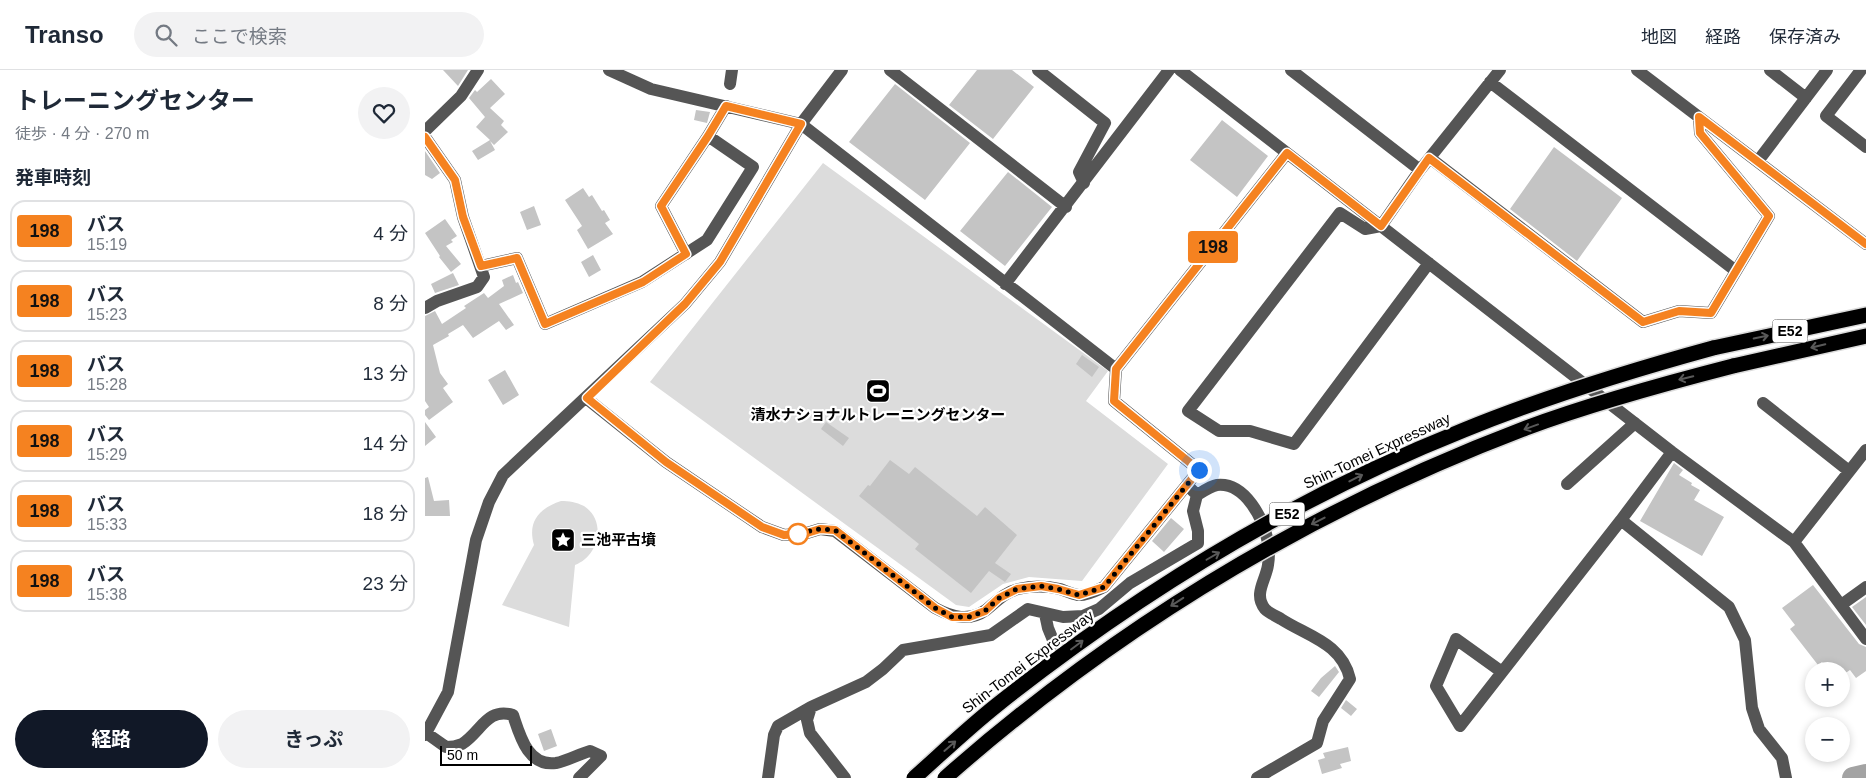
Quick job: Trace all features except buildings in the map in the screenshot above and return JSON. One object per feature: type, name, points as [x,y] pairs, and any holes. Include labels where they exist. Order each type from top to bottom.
[{"type":"highway","name":"Shin-Tomei Expressway","points":[[914,778],[996,706],[1088,637],[1172,580],[1272,521],[1371,470],[1463,430],[1612,377],[1713,348],[1866,315]]},
{"type":"highway","name":"E52","points":[[945,778],[983,744],[1046,694],[1182,598],[1283,539],[1380,490],[1527,428],[1583,408],[1733,366],[1866,336]]},
{"type":"street","points":[[425,132],[461,96],[478,70]]},
{"type":"street","points":[[609,70],[651,89],[801,124],[1116,369]]},
{"type":"street","points":[[730,84],[732,70]]},
{"type":"street","points":[[579,778],[601,756],[590,751],[556,763],[540,762],[530,755],[519,734],[513,715],[503,712],[495,714],[475,734],[460,745],[446,748],[426,734],[448,692],[476,540],[489,502],[503,475],[685,304],[720,262],[801,124],[842,70]]},
{"type":"street","points":[[890,70],[1065,207]]},
{"type":"street","points":[[1037,70],[1105,123],[1079,172],[1084,183]]},
{"type":"street","points":[[1005,284],[1169,70]]},
{"type":"street","points":[[1180,70],[1672,452],[1794,542],[1866,639]]},
{"type":"street","points":[[1291,70],[1420,170]]},
{"type":"street","points":[[1429,263],[1294,444],[1250,431],[1219,431],[1188,411],[1341,213],[1365,229],[1381,226],[1429,158],[1500,70]]},
{"type":"street","points":[[1637,70],[1866,244]]},
{"type":"street","points":[[1770,70],[1806,98]]},
{"type":"street","points":[[1758,161],[1827,70]]},
{"type":"street","points":[[1861,70],[1826,116],[1866,146]]},
{"type":"street","points":[[1490,82],[1736,271]]},
{"type":"street","points":[[686,254],[661,206],[726,106]]},
{"type":"street","points":[[1429,158],[1643,322],[1679,311],[1711,313],[1769,216],[1700,133],[1699,117]]},
{"type":"street","points":[[481,266],[517,258],[545,324],[643,282],[707,240],[753,167],[708,136]]},
{"type":"street","points":[[425,137],[455,180],[463,217],[484,277],[477,287],[437,301],[425,308]]},
{"type":"street","points":[[587,398],[666,462],[762,527],[784,535],[807,533],[820,529],[835,530],[935,608],[952,617],[969,617],[985,611],[999,598],[1017,589],[1041,586],[1079,595],[1104,587],[1199,470],[1114,401],[1116,369],[1287,153]]},
{"type":"street","points":[[1763,403],[1849,471]]},
{"type":"street","points":[[1567,484],[1635,422]]},
{"type":"street","points":[[1794,542],[1866,450]]},
{"type":"street","points":[[1502,672],[1456,639],[1436,686],[1460,726],[1621,520],[1672,452]]},
{"type":"street","points":[[1187,485],[1197,495]]},
{"type":"street","points":[[768,778],[774,735],[778,726],[811,707],[866,682],[903,650],[991,636],[1028,609],[1063,617],[1083,616],[1099,608],[1130,583],[1197,543],[1198,531],[1193,512],[1197,495],[1216,485],[1232,487],[1245,495],[1257,510],[1268,543],[1268,566],[1260,589],[1261,601],[1266,609],[1296,629],[1319,638],[1333,649],[1348,672],[1350,679],[1323,721],[1317,743],[1257,778]]},
{"type":"street","points":[[1621,520],[1729,607],[1745,640],[1752,708],[1759,729],[1782,758],[1786,778]]},
{"type":"street","points":[[1841,605],[1866,586]]},
{"type":"street","points":[[1045,614],[1055,645]]},
{"type":"street","points":[[811,707],[807,720],[809,733],[845,778]]},
{"type":"shaded area","name":"清水ナショナルトレーニングセンター","points":[[823,163],[1108,371],[1086,401],[1168,464],[1082,581],[1029,577],[1003,584],[969,607],[956,605],[650,382]]},
{"type":"shaded area","points":[[561,501],[573,502],[584,506],[596,520],[598,529],[597,538],[590,554],[575,565],[569,627],[502,605],[534,545],[532,529],[534,522],[547,507]]},
{"type":"waterway","points":[[1853,778],[1866,775]]},
{"type":"bus line","name":"198","points":[[425,137],[455,180],[463,217],[481,266],[517,258],[545,324],[643,282],[686,254],[661,206],[726,106],[801,124],[720,262],[685,304],[587,398],[666,462],[762,527],[784,535],[807,533],[820,529],[835,530],[935,608],[952,617],[969,617],[985,611],[999,598],[1017,589],[1041,586],[1079,595],[1104,587],[1199,470],[1114,401],[1116,369],[1287,153],[1381,226],[1429,158],[1643,322],[1679,311],[1711,313],[1769,216],[1700,133],[1699,117],[1866,244]]},
{"type":"place","name":"清水ナショナルトレーニングセンター","points":[[878,391]]},
{"type":"place","name":"三池平古墳","points":[[563,540]]},
{"type":"route","points":[[798,534],[795,534],[820,529],[835,530],[935,608],[952,617],[969,617],[985,611],[999,598],[1017,589],[1041,586],[1079,595],[1104,587],[1199,470]]}]
